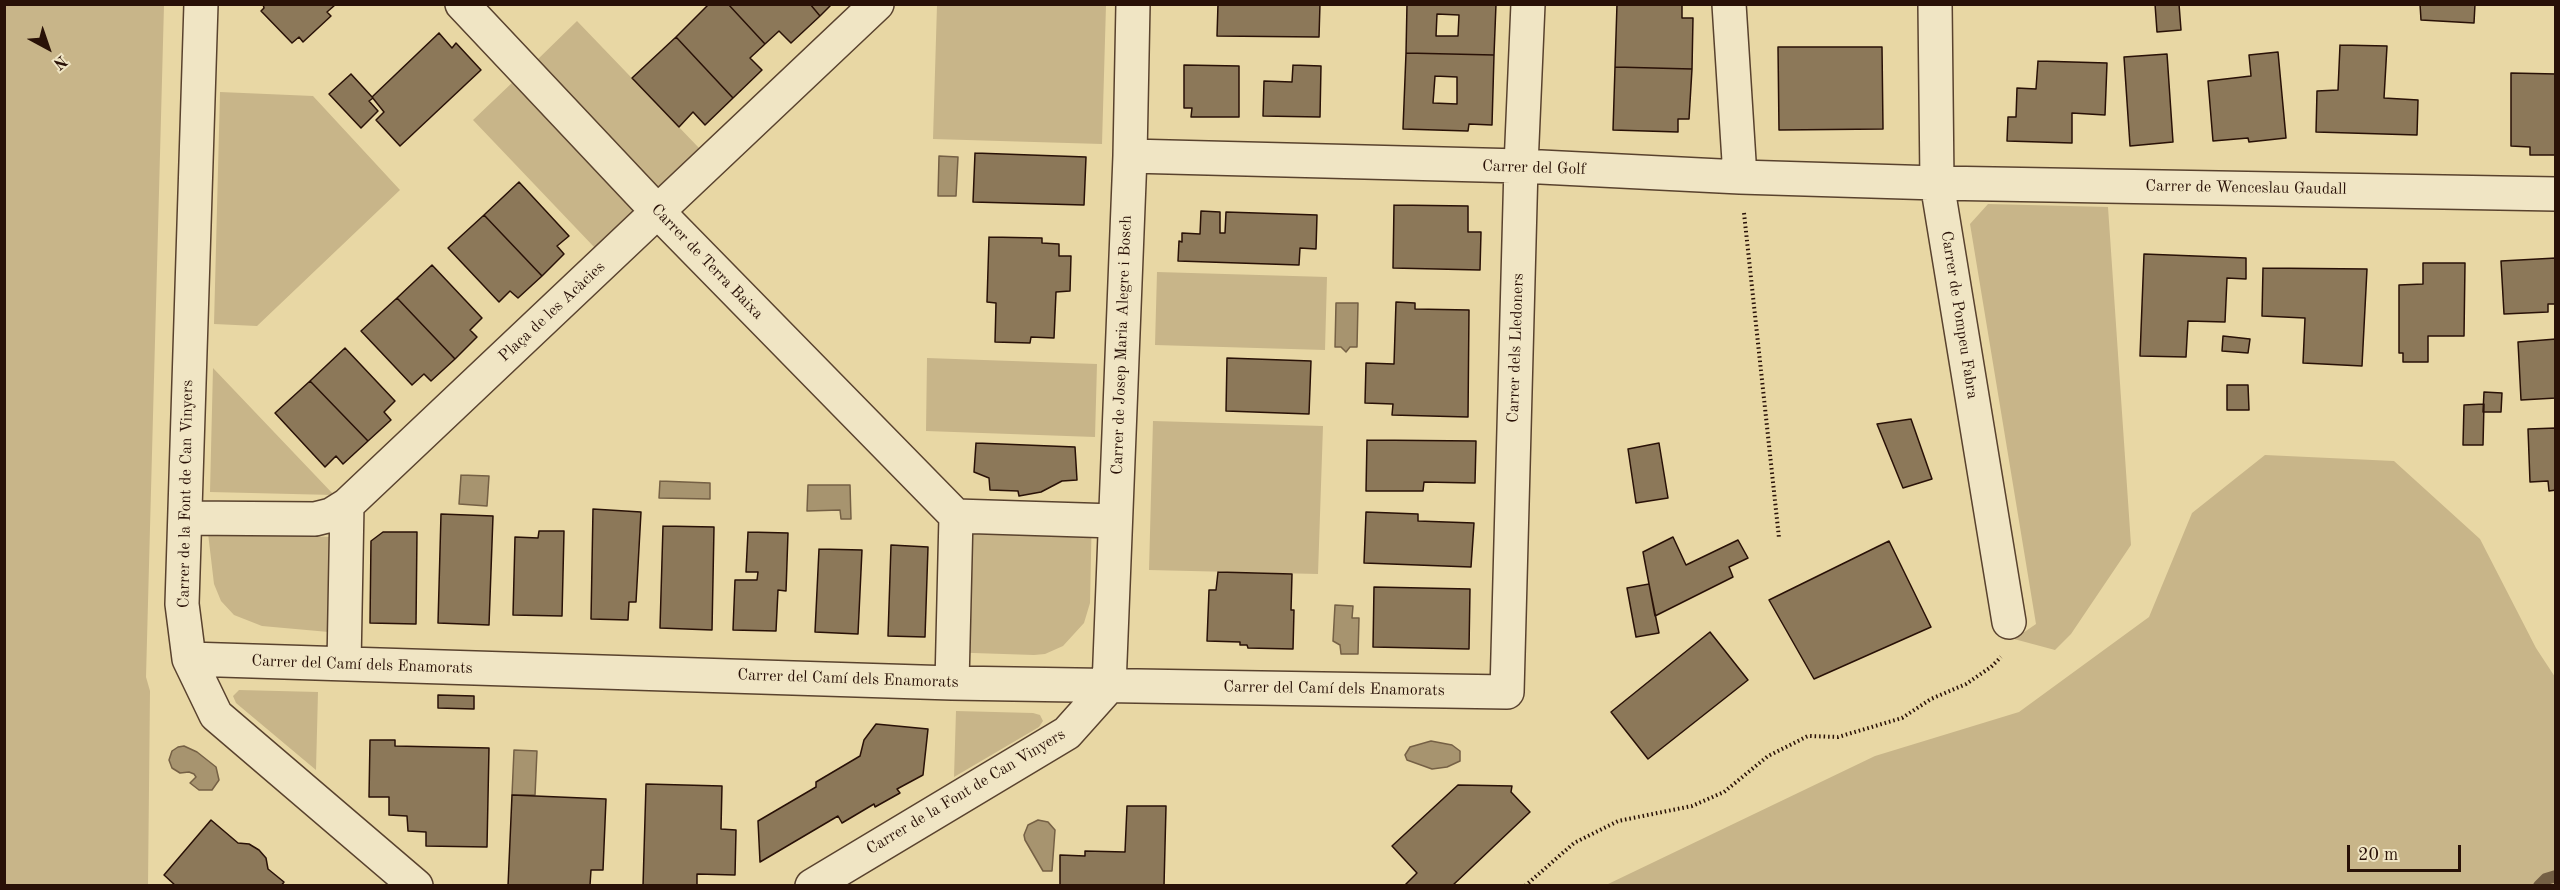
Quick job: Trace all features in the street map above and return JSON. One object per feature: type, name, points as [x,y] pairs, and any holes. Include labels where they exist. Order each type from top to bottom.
[{"type":"street","name":"Carrer de la Font de Can Vinyers","points":[[201,4],[182,604],[189,659],[216,715],[416,885]]},
{"type":"street","name":"Carrer de Terra Baixa","points":[[462,4],[657,212],[956,516]]},
{"type":"street","name":"Plaça de les Acàcies","points":[[185,518],[315,519],[331,515],[347,505],[876,4]]},
{"type":"street","name":"Carrer de Josep Maria Alegre i Bosch","points":[[1109,686],[1130,156],[1133,4]]},
{"type":"street","name":"Carrer dels Lledoners","points":[[1507,692],[1521,166],[1528,4]]},
{"type":"street","points":[[1729,4],[1740,177]]},
{"type":"street","name":"Carrer de Pompeu Fabra","points":[[1935,4],[1937,183],[2009,622]]},
{"type":"street","name":"Carrer del Golf","points":[[1130,156],[1521,166],[1740,177],[1937,183]]},
{"type":"street","name":"Carrer de Wenceslau Gaudall","points":[[1937,183],[2556,194]]},
{"type":"street","points":[[344,664],[347,505]]},
{"type":"street","points":[[952,682],[956,516],[1115,521]]},
{"type":"street","name":"Carrer del Camí dels Enamorats","points":[[189,659],[1109,686],[1507,692]]},
{"type":"street","name":"Carrer de la Font de Can Vinyers","points":[[813,885],[1067,733],[1109,686]]},
{"type":"path","points":[[1740,177],[1779,538]]},
{"type":"path","points":[[1525,885],[1574,843],[1618,821],[1692,806],[1724,792],[1768,756],[1808,736],[1838,737],[1902,718],[1931,699],[1966,684],[1991,668],[2013,645],[2009,622]]},
{"type":"shaded area","points":[[5,4],[164,5],[146,677],[150,691],[148,885],[5,885]]},
{"type":"shaded area","points":[[937,5],[1106,5],[1102,144],[933,139]]},
{"type":"shaded area","points":[[577,21],[699,148],[657,188],[536,61]]},
{"type":"shaded area","points":[[515,80],[635,209],[595,248],[473,120]]},
{"type":"shaded area","points":[[220,92],[313,96],[400,190],[257,326],[214,324]]},
{"type":"shaded area","points":[[939,156],[958,157],[956,196],[938,196]]},
{"type":"shaded area","points":[[1988,204],[2108,207],[2131,545],[2071,634],[2055,650],[2014,639],[2036,624],[1970,224]]},
{"type":"shaded area","points":[[1157,272],[1327,277],[1325,350],[1155,345]]},
{"type":"shaded area","points":[[1336,303],[1358,303],[1357,347],[1350,347],[1346,352],[1341,347],[1335,347]]},
{"type":"shaded area","points":[[927,358],[1097,364],[1095,437],[926,431]]},
{"type":"shaded area","points":[[213,368],[334,495],[210,492]]},
{"type":"shaded area","points":[[1153,421],[1323,426],[1318,574],[1149,570]]},
{"type":"shaded area","points":[[2265,455],[2394,461],[2480,539],[2536,648],[2555,677],[2555,885],[1606,885],[1875,756],[2019,712],[2149,617],[2192,513]]},
{"type":"shaded area","points":[[461,475],[489,476],[487,506],[459,504]]},
{"type":"shaded area","points":[[660,481],[710,483],[710,499],[659,498]]},
{"type":"shaded area","points":[[808,485],[850,485],[851,519],[841,519],[840,510],[807,511]]},
{"type":"shaded area","points":[[962,506],[1092,509],[1090,603],[1084,623],[1063,646],[1045,654],[1034,655],[943,652],[946,521]]},
{"type":"shaded area","points":[[208,533],[334,537],[351,634],[262,626],[234,615],[221,601],[214,584]]},
{"type":"shaded area","points":[[1335,605],[1353,606],[1352,618],[1359,618],[1358,654],[1341,654],[1340,645],[1333,641]]},
{"type":"shaded area","points":[[239,690],[318,692],[316,770],[236,703],[233,696]]},
{"type":"shaded area","points":[[956,711],[1033,713],[1040,715],[1043,721],[1039,727],[954,777]]},
{"type":"shaded area","points":[[1431,741],[1452,745],[1460,751],[1460,761],[1447,767],[1432,769],[1407,760],[1405,755],[1410,747]]},
{"type":"shaded area","points":[[184,746],[197,752],[216,767],[219,780],[212,790],[199,790],[190,783],[196,777],[194,774],[180,773],[172,768],[169,760],[172,751]]},
{"type":"shaded area","points":[[514,750],[537,751],[535,795],[512,795]]},
{"type":"shaded area","points":[[1038,820],[1048,822],[1055,830],[1052,871],[1043,871],[1025,840],[1024,835],[1028,825]]},
{"type":"building","points":[[263,4],[335,5],[327,12],[331,16],[303,42],[299,37],[292,43],[261,11],[264,8]]},
{"type":"building","points":[[709,4],[728,4],[765,44],[750,58],[762,70],[733,98],[676,37]]},
{"type":"building","points":[[728,4],[810,4],[820,16],[791,43],[779,31],[765,44]]},
{"type":"building","points":[[810,4],[832,4],[820,16]]},
{"type":"building","points":[[1218,4],[1320,4],[1319,37],[1217,36]]},
{"type":"building","points":[[1407,4],[1496,4],[1494,55],[1406,53]],"holes":[[[1437,14],[1459,15],[1458,36],[1436,36]]]},
{"type":"building","points":[[1617,4],[1682,5],[1682,18],[1693,18],[1692,69],[1615,67]]},
{"type":"building","points":[[2155,4],[2179,4],[2181,30],[2157,32]]},
{"type":"building","points":[[2420,4],[2475,4],[2474,23],[2421,20]]},
{"type":"building","points":[[439,33],[452,48],[456,43],[481,70],[400,146],[376,120],[384,112],[372,97]]},
{"type":"building","points":[[676,37],[733,98],[705,125],[693,112],[679,127],[632,78]]},
{"type":"building","points":[[2340,45],[2387,46],[2384,98],[2418,100],[2417,135],[2316,132],[2317,91],[2338,90]]},
{"type":"building","points":[[1778,47],[1882,47],[1883,129],[1779,130]]},
{"type":"building","points":[[2278,52],[2286,138],[2249,142],[2248,138],[2213,141],[2208,81],[2251,76],[2249,55]]},
{"type":"building","points":[[1406,53],[1494,55],[1492,125],[1469,124],[1468,131],[1403,129]],"holes":[[[1435,76],[1457,77],[1457,104],[1433,103]]]},
{"type":"building","points":[[2167,54],[2173,142],[2130,146],[2124,57]]},
{"type":"building","points":[[2038,61],[2107,63],[2105,115],[2072,113],[2072,143],[2007,141],[2008,117],[2016,117],[2017,88],[2036,89]]},
{"type":"building","points":[[1184,65],[1239,66],[1239,117],[1191,117],[1192,108],[1184,108]]},
{"type":"building","points":[[1293,65],[1321,66],[1320,117],[1263,116],[1264,81],[1292,82]]},
{"type":"building","points":[[1615,67],[1692,69],[1689,119],[1678,119],[1678,132],[1613,130]]},
{"type":"building","points":[[2511,73],[2556,74],[2556,155],[2530,155],[2530,147],[2511,146]]},
{"type":"building","points":[[351,74],[373,98],[369,101],[378,111],[361,128],[329,94]]},
{"type":"building","points":[[975,153],[1086,157],[1084,205],[973,202]]},
{"type":"building","points":[[519,182],[569,236],[557,246],[564,254],[542,276],[484,215]]},
{"type":"building","points":[[1394,205],[1468,206],[1468,232],[1481,232],[1480,270],[1393,268]]},
{"type":"building","points":[[1201,211],[1220,212],[1220,233],[1225,233],[1226,212],[1317,215],[1316,249],[1300,248],[1299,265],[1178,261],[1179,241],[1182,242],[1182,233],[1200,234]]},
{"type":"building","points":[[484,215],[542,276],[518,298],[510,291],[499,302],[448,248]]},
{"type":"building","points":[[989,237],[1042,238],[1042,243],[1059,244],[1059,256],[1071,256],[1070,291],[1056,292],[1054,338],[1031,337],[1030,343],[995,342],[996,303],[987,302]]},
{"type":"building","points":[[2144,254],[2246,258],[2246,279],[2227,278],[2225,322],[2188,321],[2186,357],[2140,356]]},
{"type":"building","points":[[2556,258],[2556,312],[2555,304],[2548,304],[2548,312],[2504,314],[2501,261]]},
{"type":"building","points":[[2423,263],[2465,263],[2464,336],[2428,336],[2428,362],[2403,362],[2403,353],[2399,353],[2399,285],[2423,284]]},
{"type":"building","points":[[432,265],[482,318],[470,330],[477,337],[455,359],[397,298]]},
{"type":"building","points":[[2263,268],[2367,269],[2362,366],[2303,363],[2305,318],[2262,316]]},
{"type":"building","points":[[397,298],[455,359],[431,381],[424,374],[412,385],[361,331]]},
{"type":"building","points":[[1396,302],[1415,303],[1415,309],[1469,310],[1468,417],[1392,415],[1393,404],[1365,403],[1366,363],[1394,364]]},
{"type":"building","points":[[2223,336],[2250,339],[2248,353],[2222,351]]},
{"type":"building","points":[[2556,339],[2556,398],[2521,400],[2518,342]]},
{"type":"building","points":[[345,348],[395,401],[384,412],[391,420],[368,441],[310,381]]},
{"type":"building","points":[[1227,358],[1311,361],[1309,414],[1226,411]]},
{"type":"building","points":[[310,381],[368,441],[343,464],[336,456],[325,467],[275,413]]},
{"type":"building","points":[[2227,385],[2248,385],[2249,410],[2227,410]]},
{"type":"building","points":[[2484,392],[2502,393],[2501,412],[2483,412]]},
{"type":"building","points":[[2484,404],[2483,445],[2463,445],[2464,405]]},
{"type":"building","points":[[1911,419],[1932,479],[1903,488],[1877,424]]},
{"type":"building","points":[[2556,428],[2556,490],[2549,491],[2548,481],[2530,482],[2528,429]]},
{"type":"building","points":[[1367,440],[1476,441],[1475,483],[1424,482],[1423,491],[1366,491]]},
{"type":"building","points":[[976,443],[1075,447],[1077,480],[1062,481],[1041,492],[1019,496],[1018,491],[990,490],[989,478],[974,472]]},
{"type":"building","points":[[1659,443],[1668,498],[1636,503],[1628,449]]},
{"type":"building","points":[[593,509],[641,512],[636,602],[629,602],[628,620],[591,619]]},
{"type":"building","points":[[1366,512],[1418,514],[1418,521],[1474,523],[1471,567],[1364,563]]},
{"type":"building","points":[[441,514],[493,516],[489,625],[438,623]]},
{"type":"building","points":[[663,526],[714,527],[712,630],[660,628]]},
{"type":"building","points":[[539,531],[564,531],[562,616],[513,615],[515,537],[538,538]]},
{"type":"building","points":[[383,532],[417,532],[416,624],[370,623],[371,541]]},
{"type":"building","points":[[748,532],[788,533],[786,591],[778,590],[776,631],[733,630],[735,580],[757,580],[758,572],[746,572]]},
{"type":"building","points":[[1673,537],[1686,565],[1738,540],[1748,558],[1729,567],[1733,577],[1655,616],[1643,552]]},
{"type":"building","points":[[1889,541],[1931,627],[1814,679],[1769,600]]},
{"type":"building","points":[[891,545],[928,547],[925,637],[888,636]]},
{"type":"building","points":[[819,549],[862,550],[858,634],[815,632]]},
{"type":"building","points":[[1218,572],[1292,574],[1293,649],[1248,648],[1247,645],[1240,645],[1240,642],[1207,641],[1209,590],[1216,590]]},
{"type":"building","points":[[1649,584],[1659,633],[1636,637],[1627,588]]},
{"type":"building","points":[[1374,587],[1470,589],[1469,649],[1373,647]]},
{"type":"building","points":[[1710,632],[1748,680],[1648,759],[1611,712]]},
{"type":"building","points":[[438,695],[474,696],[474,709],[438,708]]},
{"type":"building","points":[[876,724],[928,729],[923,775],[897,789],[900,793],[875,807],[874,804],[842,823],[838,816],[760,862],[758,821],[816,787],[816,782],[860,756],[864,740]]},
{"type":"building","points":[[370,740],[395,740],[395,746],[489,748],[487,847],[426,846],[426,832],[408,831],[407,816],[389,815],[389,797],[369,797]]},
{"type":"building","points":[[646,784],[722,786],[721,829],[736,830],[735,875],[697,874],[697,886],[643,886]]},
{"type":"building","points":[[1458,785],[1512,786],[1511,792],[1530,812],[1452,886],[1404,886],[1417,873],[1392,846]]},
{"type":"building","points":[[512,795],[606,799],[603,870],[591,870],[590,885],[592,886],[508,886]]},
{"type":"building","points":[[1127,806],[1166,806],[1164,886],[1060,886],[1060,855],[1085,856],[1085,851],[1125,852]]},
{"type":"building","points":[[211,820],[238,843],[249,844],[259,850],[266,858],[268,869],[284,882],[281,886],[176,886],[164,875]]},
{"type":"waterway","points":[[2539,886],[2546,879],[2556,876]]}]
